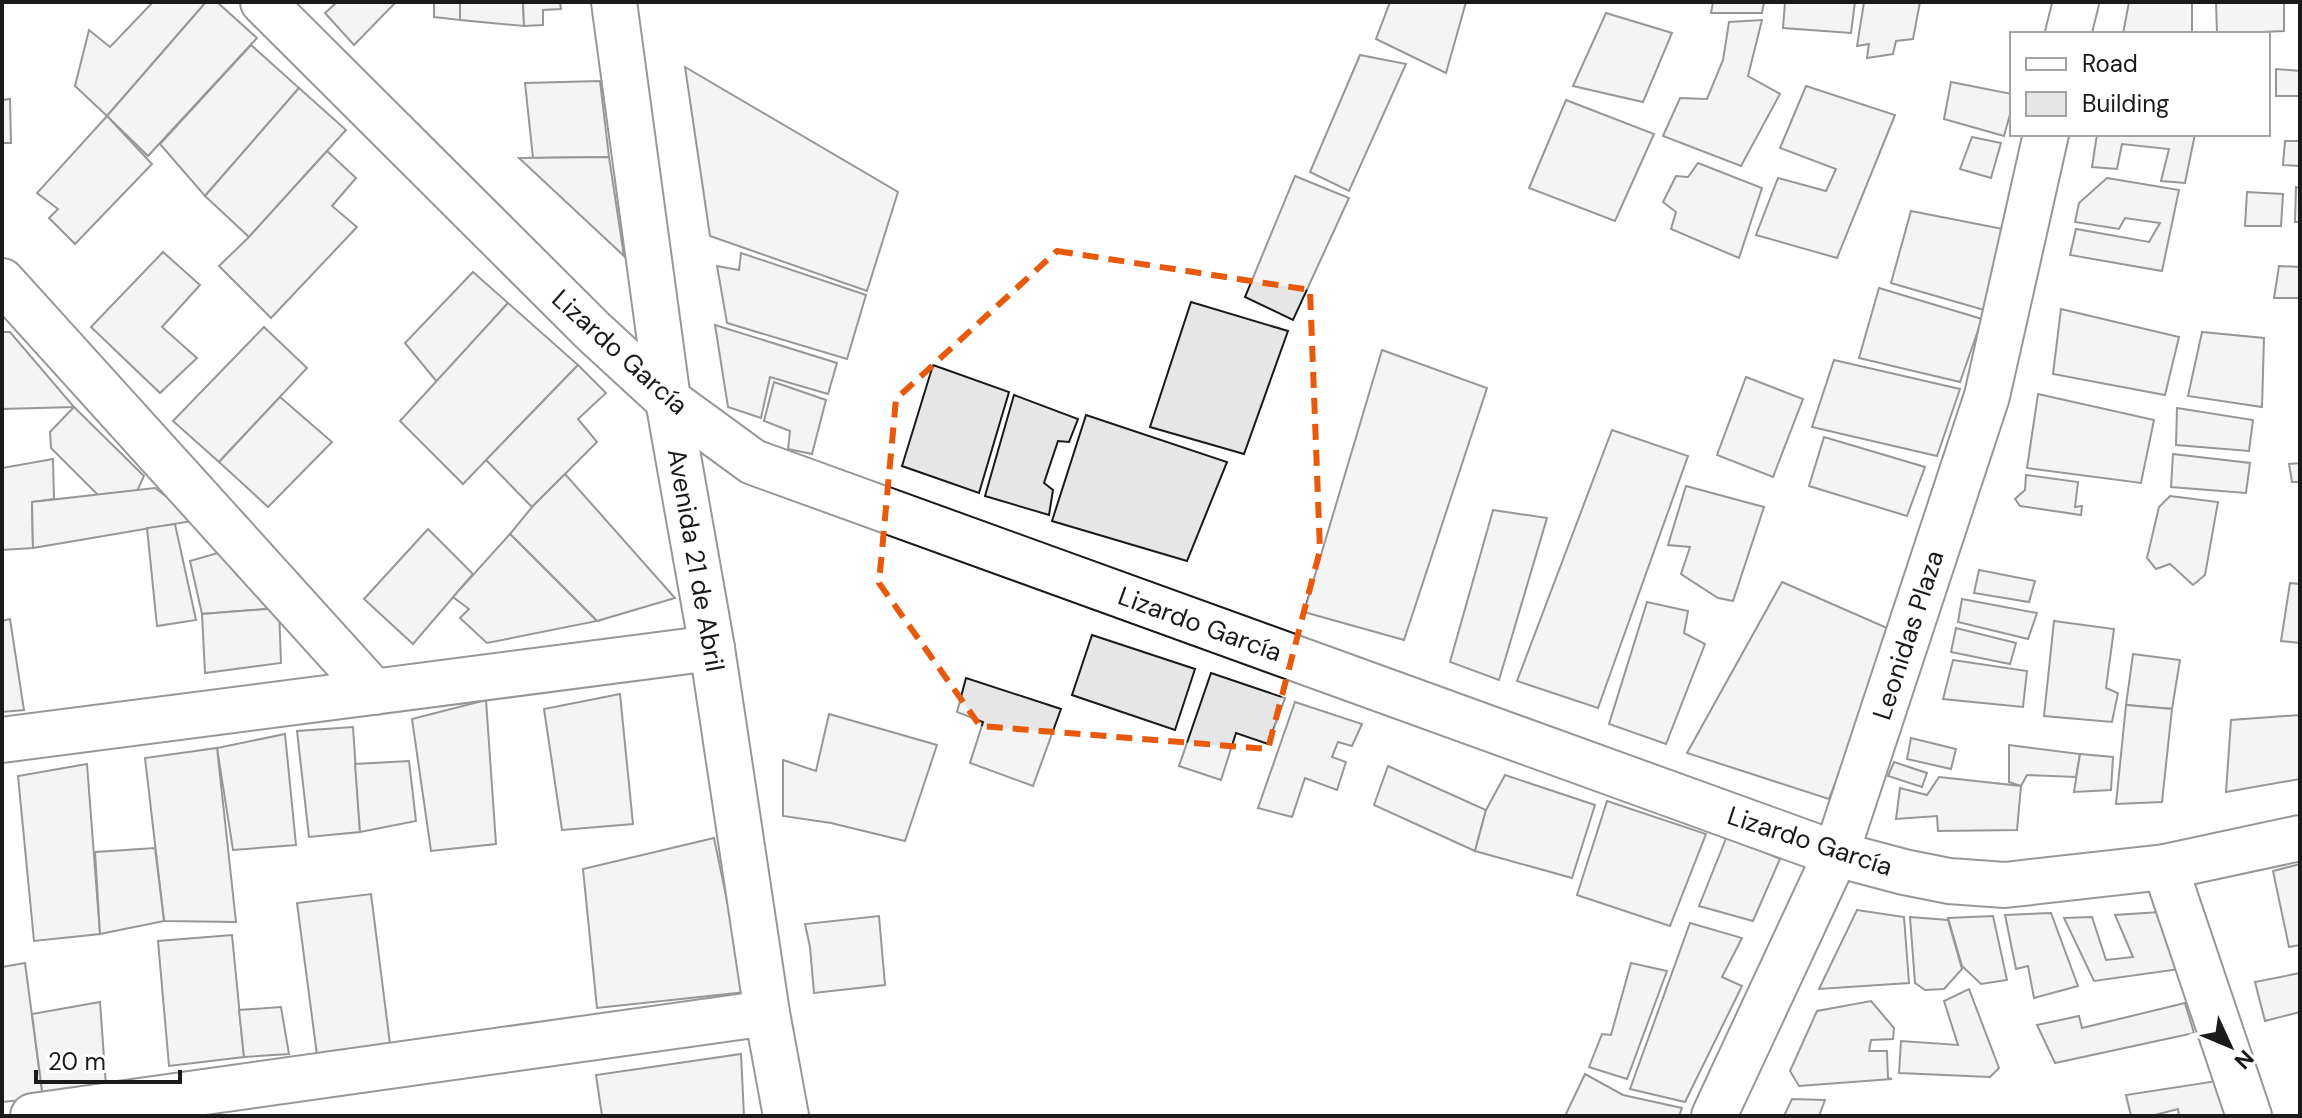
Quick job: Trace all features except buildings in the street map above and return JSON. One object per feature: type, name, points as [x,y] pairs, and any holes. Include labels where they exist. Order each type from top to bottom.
[{"type":"street","name":"Lizardo García","points":[[263,2],[594,332],[668,400],[753,462],[1836,854],[1904,872],[1949,881],[2005,885],[2165,867],[2300,838]]},
{"type":"street","name":"Avenida 21 de Abril","points":[[614,2],[668,400],[712,648],[767,1013],[786,1116]]},
{"type":"street","points":[[2068,32],[2076,2]]},
{"type":"street","name":"Leonidas Plaza","points":[[1714,1116],[1836,854],[1987,396],[2046,136]]},
{"type":"street","points":[[2,281],[374,692]]},
{"type":"street","points":[[2,740],[712,648]]},
{"type":"street","points":[[2165,867],[2249,1116]]},
{"type":"street","points":[[33,1116],[767,1013]]},
{"type":"highlighted area","points":[[1057,251],[1310,290],[1320,550],[1268,749],[980,726],[879,583],[896,399]]}]
